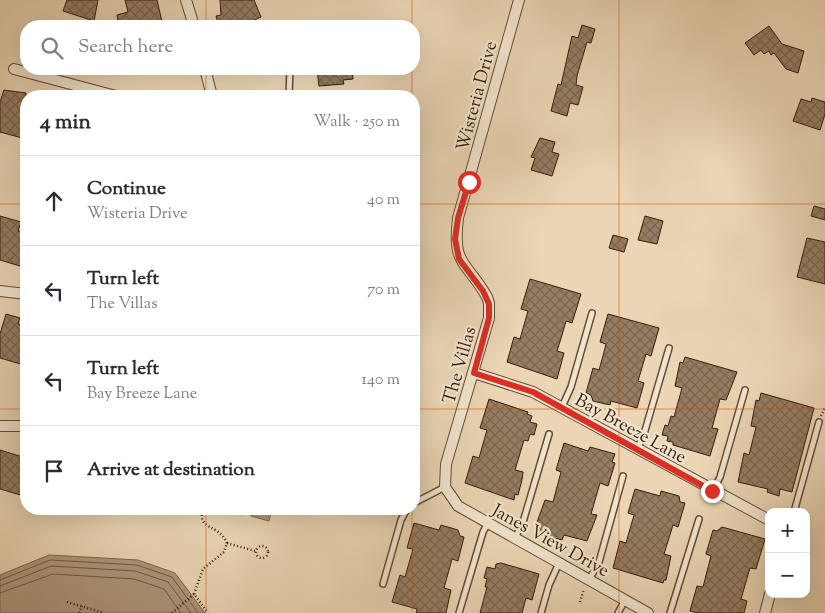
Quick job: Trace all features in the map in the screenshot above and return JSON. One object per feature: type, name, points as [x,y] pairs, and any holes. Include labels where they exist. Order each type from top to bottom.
[{"type":"street","points":[[186,0],[192,20]]},
{"type":"street","name":"Wisteria Drive","points":[[459,259],[455,239],[458,218],[519,0]]},
{"type":"street","points":[[14,69],[20,71]]},
{"type":"street","points":[[37,75],[93,90]]},
{"type":"street","points":[[207,75],[210,90]]},
{"type":"street","name":"The Villas","points":[[445,487],[446,464],[489,318],[489,304],[483,291],[459,259]]},
{"type":"street","points":[[0,291],[20,293]]},
{"type":"street","name":"Bay Breeze Lane","points":[[474,373],[520,386],[765,518]]},
{"type":"street","points":[[0,426],[20,426]]},
{"type":"street","name":"Janes View Drive","points":[[445,487],[458,506],[559,563],[587,584],[625,600],[648,613]]},
{"type":"street","points":[[764,613],[769,598]]},
{"type":"lane","points":[[289,90],[290,75]]},
{"type":"lane","points":[[562,408],[571,387],[592,313]]},
{"type":"lane","points":[[636,449],[644,434],[669,348]]},
{"type":"lane","points":[[712,491],[720,477],[745,390]]},
{"type":"lane","points":[[795,508],[819,422]]},
{"type":"lane","points":[[515,539],[523,522],[549,434]]},
{"type":"lane","points":[[587,584],[598,562],[623,476]]},
{"type":"lane","points":[[420,500],[445,487]]},
{"type":"lane","points":[[383,584],[404,515]]},
{"type":"lane","points":[[670,613],[699,518]]},
{"type":"lane","points":[[459,613],[483,532],[488,523]]},
{"type":"lane","points":[[540,613],[549,585],[559,563]]},
{"type":"lane","points":[[618,613],[625,600]]},
{"type":"path","points":[[172,613],[194,594],[203,569],[224,552],[227,544],[222,534],[204,524],[201,519],[202,515]]},
{"type":"path","points":[[227,544],[246,547],[255,551],[256,555],[262,558],[268,553],[262,546],[258,546],[255,551]]},
{"type":"path","points":[[580,602],[587,584]]},
{"type":"path","points":[[194,594],[208,613]]},
{"type":"path","points":[[68,602],[104,613]]},
{"type":"path","points":[[79,613],[82,606]]},
{"type":"water","points":[[251,515],[270,515],[269,521]]},
{"type":"water","points":[[49,555],[138,560],[175,573],[205,613],[0,613],[0,575]]},
{"type":"building","points":[[67,0],[98,0],[94,20],[63,11]]},
{"type":"building","points":[[125,0],[157,0],[162,20],[118,20],[117,15],[128,12]]},
{"type":"building","points":[[220,0],[254,0],[261,17],[254,20],[217,20],[216,16],[221,15]]},
{"type":"building","points":[[582,25],[595,29],[591,43],[587,42],[577,76],[576,85],[583,87],[578,105],[570,103],[567,116],[551,111],[558,84],[561,85],[572,36],[578,38]]},
{"type":"building","points":[[769,26],[782,44],[804,51],[798,73],[786,69],[774,53],[771,55],[769,51],[764,54],[761,50],[754,55],[745,43]]},
{"type":"building","points":[[318,75],[353,75],[353,79],[343,80],[344,84],[319,86]]},
{"type":"building","points":[[4,90],[20,92],[20,137],[0,132],[0,102]]},
{"type":"building","points":[[812,98],[825,102],[825,114],[820,130],[793,121],[801,99],[811,102]]},
{"type":"building","points":[[540,138],[555,142],[552,152],[559,154],[552,176],[531,170],[535,158],[531,157]]},
{"type":"building","points":[[814,206],[825,209],[825,220],[811,216]]},
{"type":"building","points":[[0,216],[20,222],[18,231],[20,232],[20,266],[0,260]]},
{"type":"building","points":[[645,216],[663,221],[657,244],[638,240]]},
{"type":"building","points":[[613,235],[628,239],[624,252],[609,248]]},
{"type":"building","points":[[807,238],[825,242],[825,284],[797,277]]},
{"type":"building","points":[[530,279],[581,294],[572,323],[566,321],[557,351],[564,353],[557,379],[507,362],[514,337],[520,339],[528,311],[521,309]]},
{"type":"building","points":[[6,314],[20,318],[18,324],[20,324],[20,364],[0,358],[0,334]]},
{"type":"building","points":[[608,314],[659,328],[651,356],[646,354],[638,381],[644,383],[637,408],[611,401],[610,405],[593,401],[591,395],[586,393],[593,368],[599,370],[603,356],[606,344],[600,342]]},
{"type":"building","points":[[685,357],[737,372],[726,400],[720,399],[712,428],[718,429],[710,456],[673,445],[673,442],[667,441],[668,436],[662,435],[665,425],[668,426],[671,416],[674,417],[682,388],[675,386],[680,362],[683,363]]},
{"type":"building","points":[[761,393],[814,408],[792,492],[780,489],[779,496],[767,492],[768,489],[738,482],[744,453],[749,455],[756,427],[751,426],[756,400],[759,401]]},
{"type":"building","points":[[489,399],[528,412],[527,414],[532,416],[530,422],[537,424],[534,435],[530,434],[528,441],[524,440],[515,470],[523,472],[522,480],[518,495],[515,494],[514,500],[465,483],[473,456],[479,458],[487,430],[480,428]]},
{"type":"building","points":[[564,443],[588,451],[590,447],[615,454],[612,462],[615,463],[608,486],[600,483],[591,514],[597,515],[587,541],[564,535],[562,540],[536,533],[538,526],[536,525],[545,500],[553,502],[561,472],[556,470]]},
{"type":"building","points":[[0,450],[20,456],[20,495],[0,489]]},
{"type":"building","points":[[635,489],[660,496],[661,491],[679,496],[680,502],[685,503],[678,527],[673,525],[664,554],[671,556],[666,580],[663,583],[613,568],[620,541],[626,543],[634,515],[628,513]]},
{"type":"building","points":[[414,523],[439,530],[441,525],[458,530],[460,536],[464,537],[458,561],[452,559],[444,588],[451,590],[446,613],[416,613],[417,609],[392,602],[400,575],[405,577],[413,549],[407,548]]},
{"type":"building","points":[[722,527],[765,539],[756,569],[750,568],[741,599],[747,601],[744,613],[699,613],[690,611],[697,586],[703,587],[711,556],[706,554],[713,530],[717,531]]},
{"type":"building","points":[[501,563],[539,574],[532,600],[526,598],[522,613],[480,613],[487,587],[485,587],[487,579],[484,578],[487,567],[495,569],[496,564]]},
{"type":"route","points":[[469,182],[458,218],[455,239],[459,259],[483,291],[489,304],[489,318],[474,373],[520,386],[533,392],[712,491]]}]
